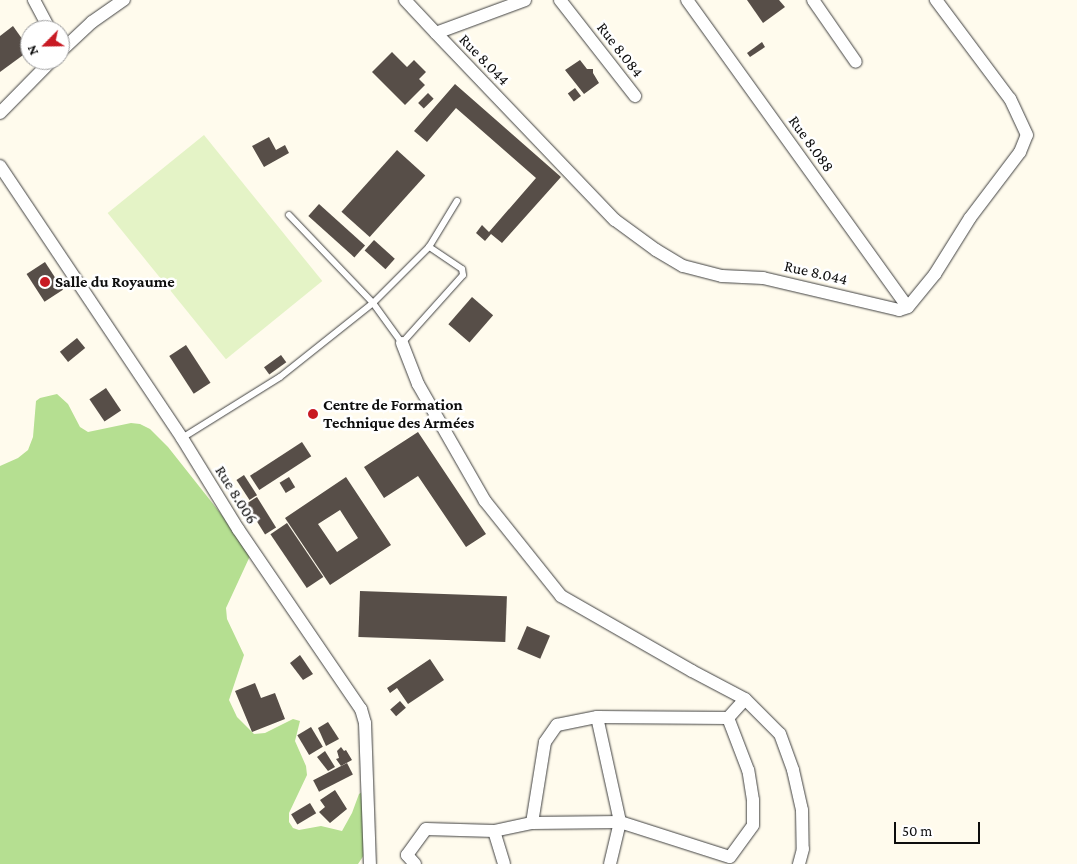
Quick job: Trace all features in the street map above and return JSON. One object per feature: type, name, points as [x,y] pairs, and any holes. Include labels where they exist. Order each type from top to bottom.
[{"type":"street","points":[[34,0],[45,20]]},
{"type":"street","points":[[70,41],[92,22],[124,0]]},
{"type":"street","name":"Rue 8.044","points":[[405,0],[616,220],[656,250],[683,266],[722,276],[763,278],[899,310],[908,307]]},
{"type":"street","points":[[436,33],[503,4],[525,0]]},
{"type":"street","name":"Rue 8.084","points":[[560,0],[635,96]]},
{"type":"street","name":"Rue 8.088","points":[[687,0],[908,307]]},
{"type":"street","points":[[813,0],[856,62]]},
{"type":"street","points":[[908,307],[935,274],[970,218],[1020,152],[1028,135],[1010,100],[936,0]]},
{"type":"street","points":[[0,114],[42,70]]},
{"type":"street","name":"Rue 8.006","points":[[0,166],[182,438],[238,529],[365,717],[370,864]]},
{"type":"street","points":[[402,343],[418,384],[485,501],[561,596],[745,700],[780,734],[793,770],[802,810],[803,849],[799,864]]},
{"type":"street","points":[[532,823],[545,742],[557,724],[597,717],[728,718],[745,700]]},
{"type":"street","points":[[597,717],[620,822],[610,864]]},
{"type":"street","points":[[415,864],[407,855],[426,829],[494,831],[532,823],[620,822],[730,861],[753,825],[753,800],[748,770],[728,718]]},
{"type":"street","points":[[494,831],[504,864]]},
{"type":"lane","points":[[182,438],[280,377],[373,303],[429,247],[458,200]]},
{"type":"lane","points":[[289,215],[373,303],[402,343],[463,276],[462,269],[429,247]]},
{"type":"green space","points":[[204,135],[322,281],[226,359],[108,213]]},
{"type":"green space","points":[[57,394],[68,404],[80,427],[88,432],[131,423],[140,424],[150,429],[168,447],[229,524],[250,556],[226,608],[227,619],[244,655],[229,700],[237,717],[254,734],[265,733],[293,719],[300,721],[295,741],[306,766],[307,775],[289,813],[289,822],[293,828],[299,830],[321,826],[342,831],[352,813],[359,794],[362,792],[370,846],[358,864],[0,864],[0,466],[18,458],[28,450],[33,437],[36,401],[40,398]]},
{"type":"building","points":[[747,0],[779,0],[785,7],[763,23]]},
{"type":"building","points":[[13,26],[20,36],[20,57],[0,72],[0,36]]},
{"type":"building","points":[[762,42],[765,47],[750,57],[747,53]]},
{"type":"building","points":[[392,52],[407,67],[414,60],[426,72],[419,79],[425,85],[405,105],[372,72]]},
{"type":"building","points":[[580,60],[587,69],[593,69],[593,73],[599,83],[584,94],[565,70]]},
{"type":"building","points":[[455,84],[561,177],[502,243],[491,234],[485,241],[476,233],[482,225],[489,232],[536,178],[456,108],[427,142],[414,131]]},
{"type":"building","points":[[575,88],[581,96],[574,101],[568,93]]},
{"type":"building","points":[[428,93],[434,99],[424,109],[418,103]]},
{"type":"building","points":[[269,137],[276,150],[285,145],[289,153],[264,167],[252,146]]},
{"type":"building","points":[[397,150],[425,175],[370,237],[341,212]]},
{"type":"building","points":[[319,204],[365,245],[354,257],[308,216]]},
{"type":"building","points":[[374,240],[395,259],[385,269],[365,250]]},
{"type":"building","name":"Salle du Royaume","points":[[45,262],[63,290],[45,302],[27,274]]},
{"type":"building","points":[[472,297],[493,315],[470,343],[448,324]]},
{"type":"building","points":[[77,338],[85,348],[68,362],[60,352]]},
{"type":"building","points":[[186,345],[211,383],[194,394],[169,356]]},
{"type":"building","points":[[281,355],[286,362],[269,375],[264,367]]},
{"type":"building","points":[[106,388],[121,410],[105,422],[89,399]]},
{"type":"building","points":[[418,432],[486,534],[466,547],[418,476],[384,498],[364,467]]},
{"type":"building","points":[[302,442],[311,456],[259,490],[250,476]]},
{"type":"building","points":[[244,475],[257,495],[250,500],[236,480]]},
{"type":"building","points":[[289,477],[295,487],[286,493],[280,483]]},
{"type":"building","points":[[346,477],[391,545],[330,585],[285,518]],"holes":[[[340,510],[358,538],[337,552],[318,524]]]},
{"type":"building","points":[[257,497],[276,528],[265,534],[246,504]]},
{"type":"building","points":[[287,523],[323,577],[307,588],[270,534]]},
{"type":"building","points":[[360,591],[507,596],[505,642],[358,637]]},
{"type":"building","points":[[527,626],[550,636],[540,659],[517,649]]},
{"type":"building","points":[[300,655],[313,674],[303,680],[290,663]]},
{"type":"building","points":[[430,659],[444,680],[408,704],[397,688],[390,693],[387,688]]},
{"type":"building","points":[[255,683],[261,698],[275,693],[285,719],[252,732],[235,691]]},
{"type":"building","points":[[400,701],[406,708],[396,716],[390,710]]},
{"type":"building","points":[[328,722],[339,739],[326,746],[318,728]]},
{"type":"building","points":[[311,727],[323,747],[309,755],[297,735]]},
{"type":"building","points":[[341,747],[344,751],[346,750],[352,760],[341,766],[336,759],[339,758],[337,751]]},
{"type":"building","points":[[325,751],[335,767],[328,771],[317,757]]},
{"type":"building","points":[[347,763],[353,775],[319,792],[313,780]]},
{"type":"building","points":[[335,790],[347,809],[330,823],[319,812],[325,807],[320,800]]},
{"type":"building","points":[[310,803],[316,813],[297,825],[291,814]]},
{"type":"place","name":"Salle du Royaume","points":[[45,282]]},
{"type":"place","name":"Centre de Formation Technique des Armées","points":[[313,414]]}]
